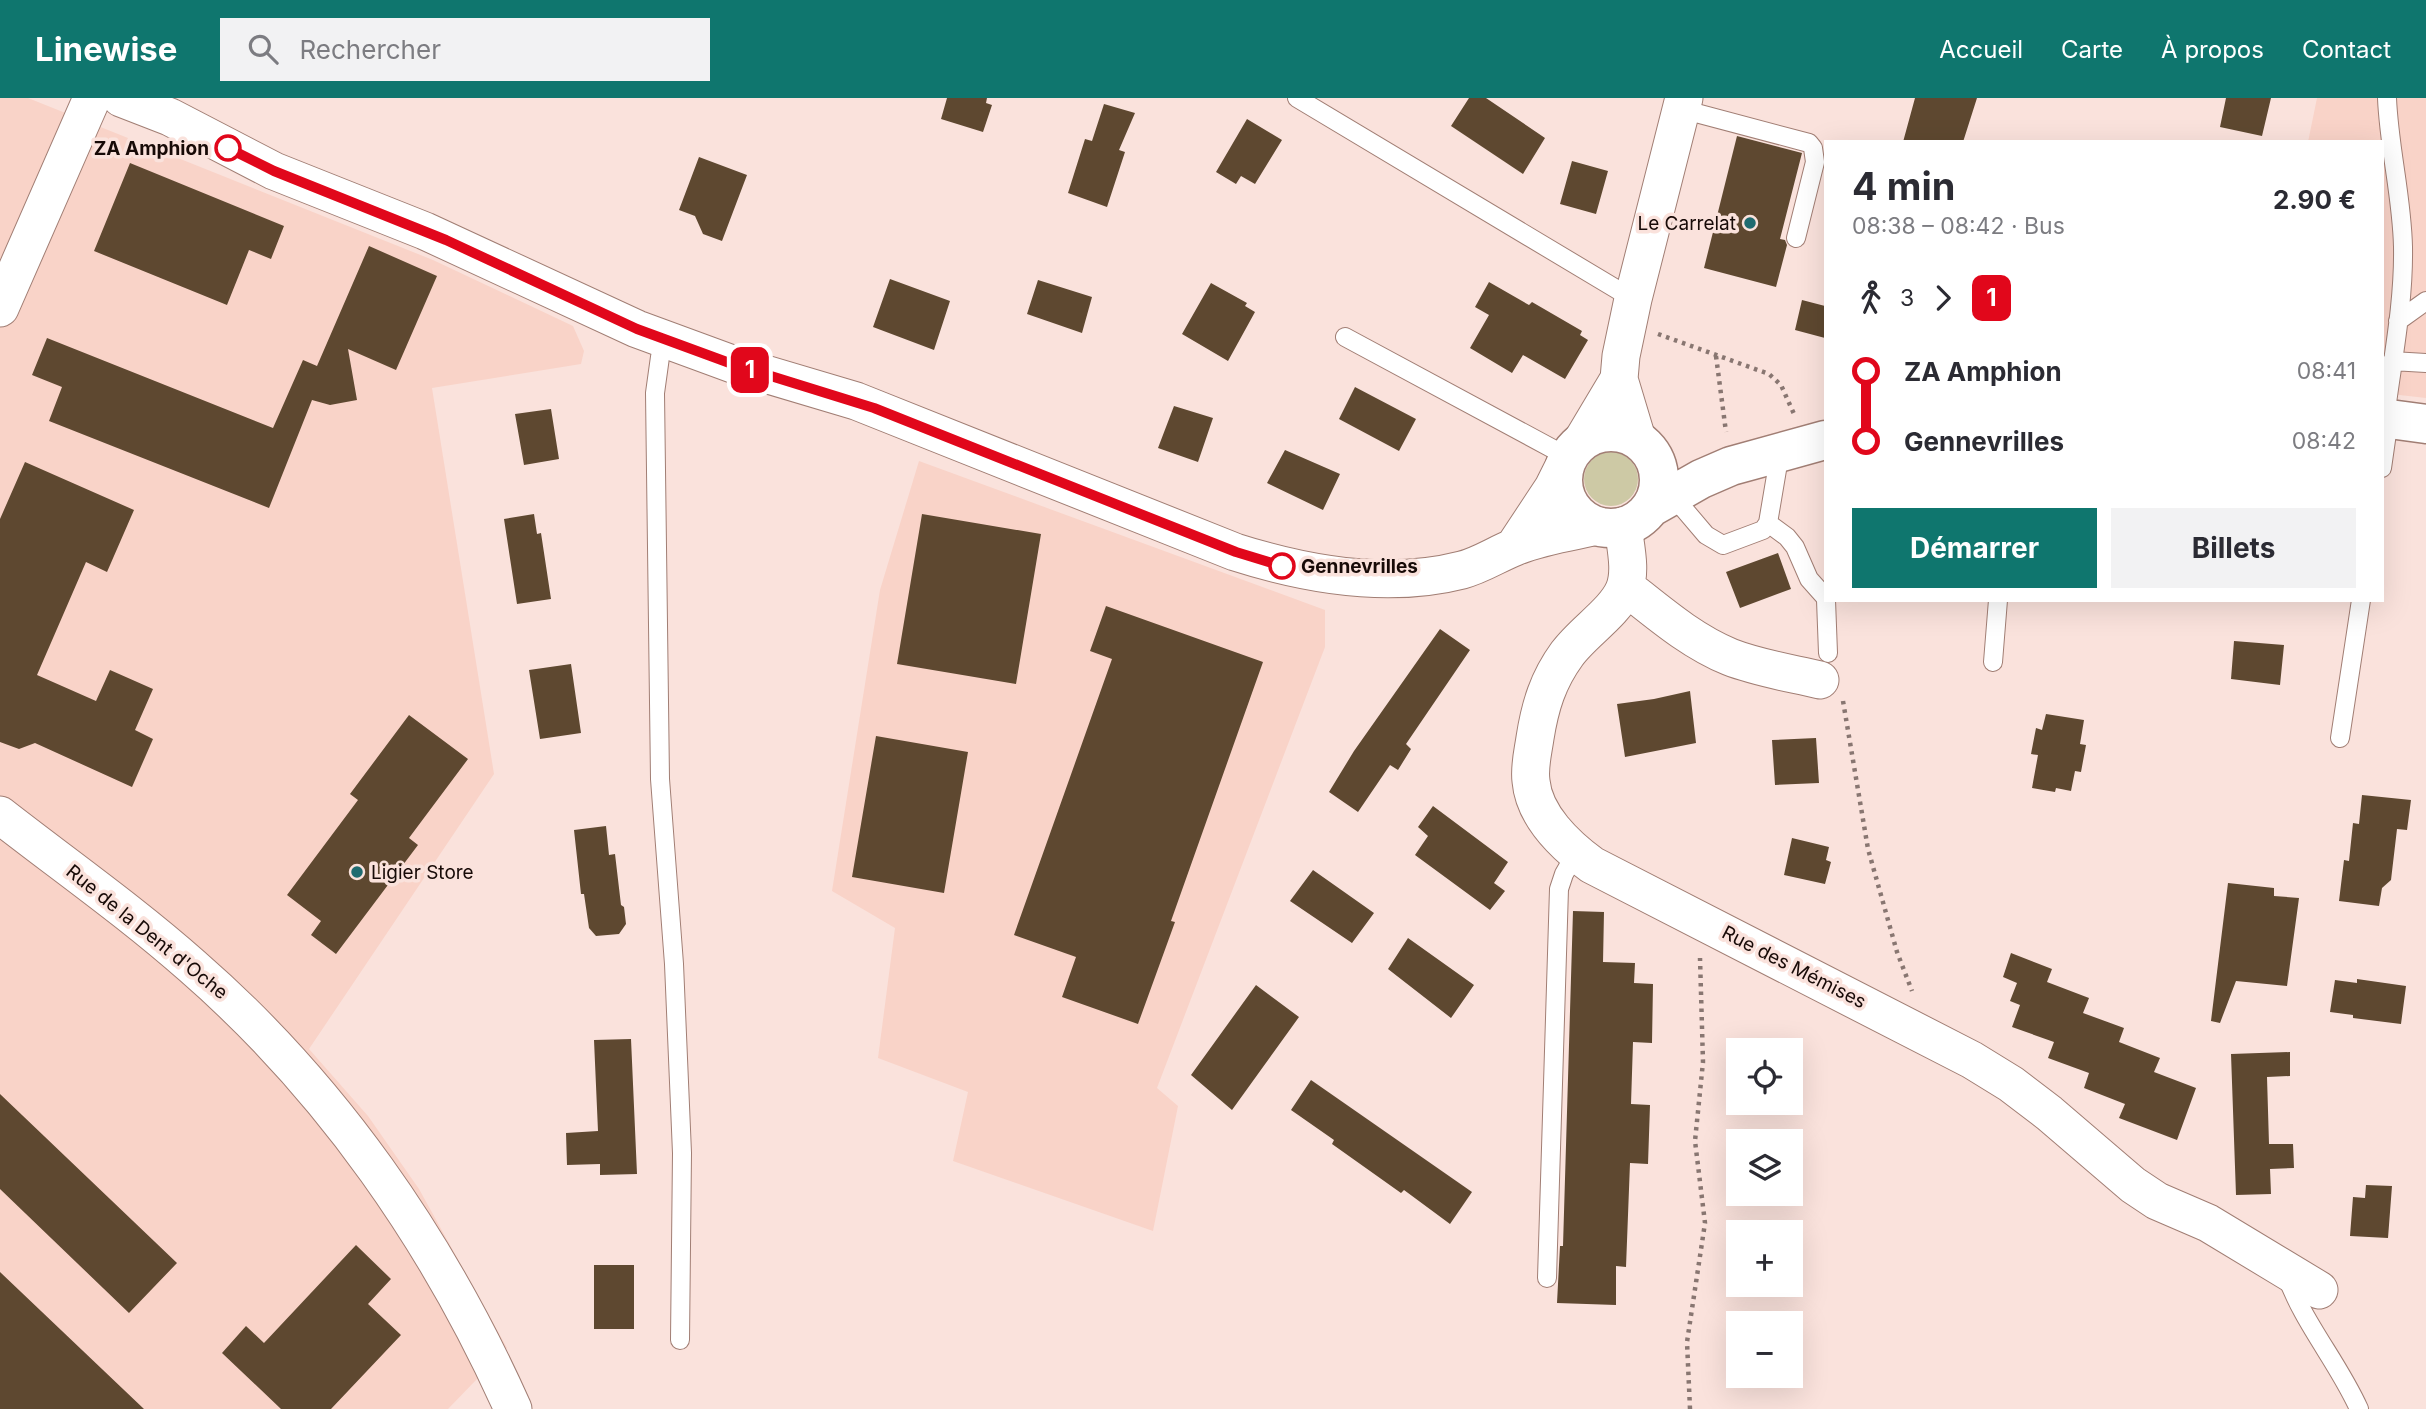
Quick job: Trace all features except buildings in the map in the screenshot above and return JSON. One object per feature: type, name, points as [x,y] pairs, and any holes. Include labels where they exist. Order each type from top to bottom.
[{"type":"street","points":[[0,308],[92,98]]},
{"type":"street","points":[[121,98],[170,117],[274,171],[425,231],[609,317],[735,365],[856,401],[1223,548],[1266,562],[1325,574],[1409,579],[1464,570],[1490,561],[1514,547],[1636,514],[1729,450]]},
{"type":"street","points":[[1514,547],[1619,379],[1630,312],[1683,104]]},
{"type":"street","points":[[1619,379],[1643,444],[1657,466],[1659,478],[1658,491],[1636,514],[1626,587],[1691,637],[1714,650],[1751,664],[1824,666]]},
{"type":"street","points":[[1636,514],[1580,517],[1567,500],[1562,480],[1571,455],[1606,431],[1626,433],[1643,444],[1670,452],[1804,446]]},
{"type":"street","name":"Rue des Mémises","points":[[1626,587],[1617,601],[1567,654],[1550,682],[1539,711],[1531,782],[1544,816],[1563,842],[1611,876],[1930,1037],[2011,1084],[2133,1185],[2157,1201],[2208,1223],[2319,1290]]},
{"type":"street","name":"Rue de la Dent d'Oche","points":[[0,816],[144,925],[193,966],[248,1019],[326,1104],[366,1154],[436,1261],[463,1307],[513,1409]]},
{"type":"lane","points":[[1297,98],[1630,312]]},
{"type":"lane","points":[[2384,461],[2395,420],[2392,361],[2398,321],[2403,246],[2387,98]]},
{"type":"lane","points":[[1683,104],[1809,143],[1815,155],[1815,162],[1796,238]]},
{"type":"lane","points":[[2398,321],[2426,301]]},
{"type":"lane","points":[[1345,337],[1571,455]]},
{"type":"lane","points":[[666,340],[660,357],[655,393],[660,779],[674,964],[681,1153],[680,1340]]},
{"type":"lane","points":[[2392,361],[2426,363]]},
{"type":"lane","points":[[1636,514],[1706,536],[1723,545],[1763,530],[1804,446]]},
{"type":"lane","points":[[1768,523],[1787,537],[1795,547],[1809,579],[1824,597]]},
{"type":"lane","points":[[1824,666],[1826,602]]},
{"type":"lane","points":[[1993,662],[1998,602]]},
{"type":"lane","points":[[2340,738],[2361,602]]},
{"type":"lane","points":[[1547,1278],[1559,889],[1576,853]]},
{"type":"lane","points":[[2285,1269],[2294,1297],[2307,1322],[2342,1376],[2359,1409]]},
{"type":"path","points":[[1630,312],[1673,339],[1776,379],[1786,393],[1804,446]]},
{"type":"path","points":[[1716,356],[1729,450]]},
{"type":"path","points":[[1824,666],[1845,706],[1868,849],[1897,952],[1930,1037]]},
{"type":"path","points":[[1690,1409],[1687,1342],[1705,1223],[1695,1141],[1703,1062],[1698,918]]},
{"type":"shaded area","points":[[0,98],[28,98],[433,260],[573,326],[584,351],[581,364],[432,388],[494,774],[309,1049],[368,1116],[419,1189],[507,1348],[448,1409],[0,1409]]},
{"type":"shaded area","points":[[2317,98],[2426,98],[2426,398],[2384,393],[2384,140],[2308,140]]},
{"type":"shaded area","points":[[1611,452],[1630,460],[1638,479],[1630,498],[1611,506],[1592,498],[1584,479],[1592,460]]},
{"type":"shaded area","points":[[919,461],[1325,610],[1325,647],[1157,1088],[1178,1106],[1153,1231],[953,1161],[968,1092],[878,1058],[895,928],[832,891],[880,590]]},
{"type":"bus line","name":"1","points":[[228,148],[274,171],[446,240],[637,329],[715,359],[856,401],[1236,552],[1282,566]]},
{"type":"place","name":"ZA Amphion","points":[[228,148]]},
{"type":"place","name":"Le Carrelat","points":[[1750,223]]},
{"type":"place","name":"Gennevrilles","points":[[1282,566]]},
{"type":"place","name":"Ligier Store","points":[[357,872]]}]
